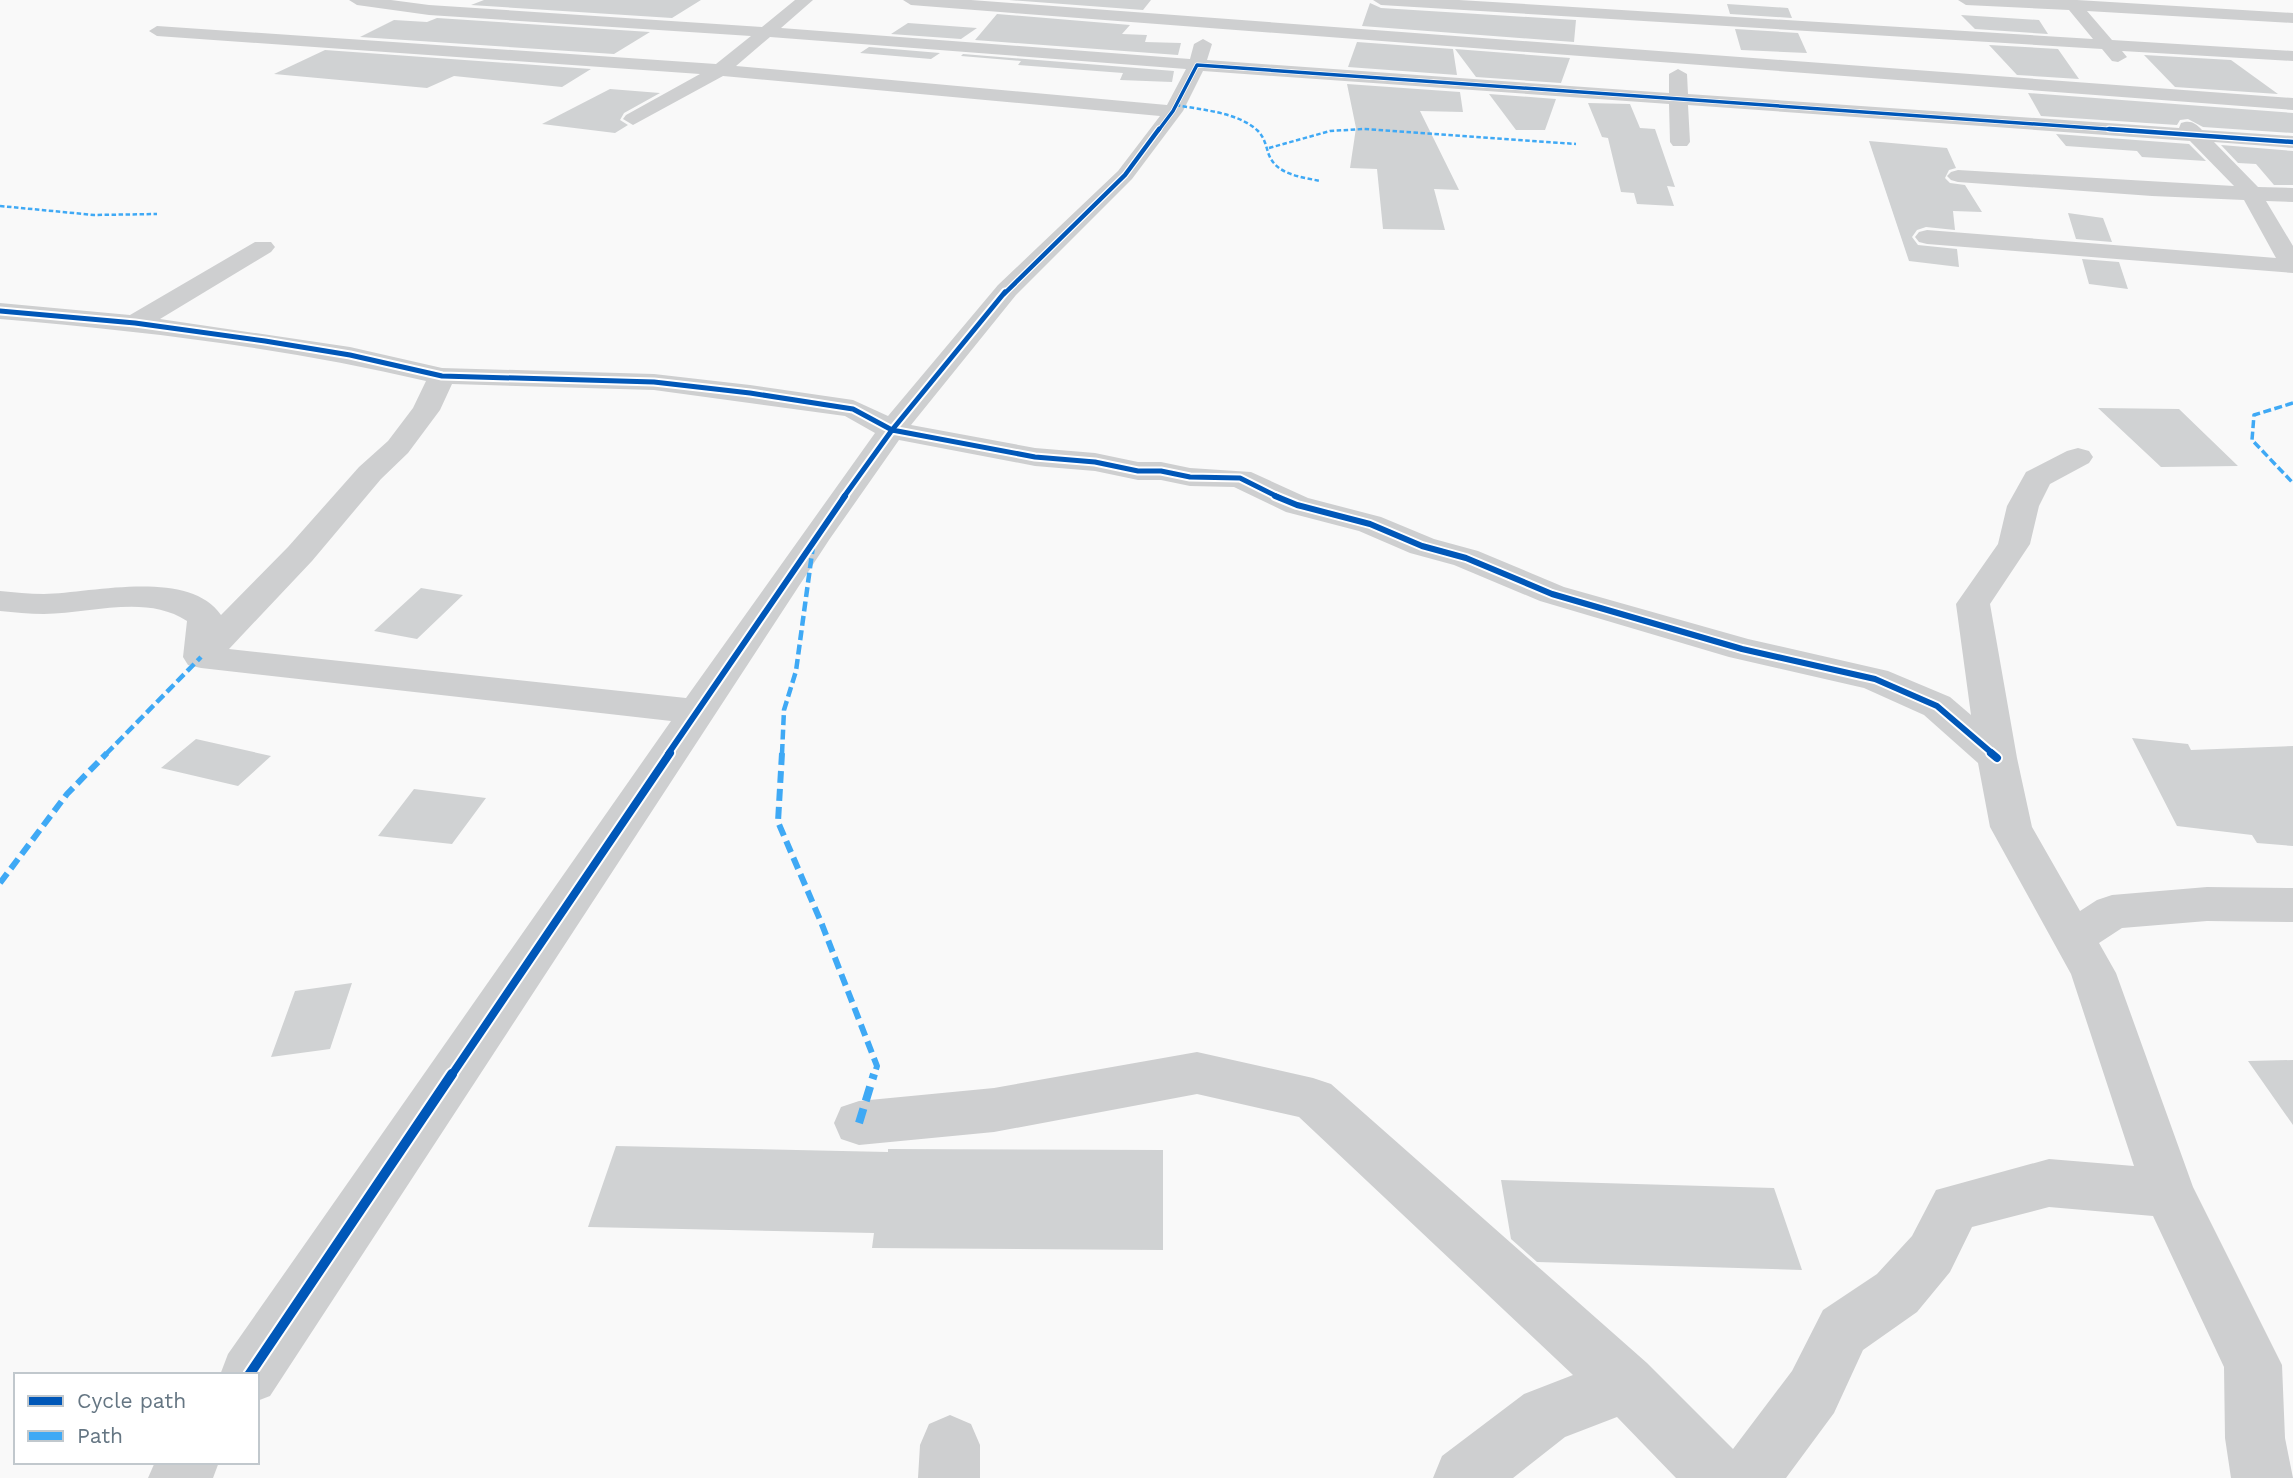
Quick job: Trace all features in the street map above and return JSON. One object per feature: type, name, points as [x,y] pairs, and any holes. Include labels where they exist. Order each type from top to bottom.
[{"type":"street","points":[[357,0],[429,10],[2293,142]]},
{"type":"street","points":[[633,119],[719,70],[805,0]]},
{"type":"street","points":[[911,0],[1209,24],[1675,38],[2107,46],[2293,56]]},
{"type":"street","points":[[250,1373],[814,539],[892,430],[1007,290],[1125,175],[1173,111],[1197,65],[1209,24],[1221,0]]},
{"type":"street","points":[[1381,0],[1964,78],[2158,96],[2293,103]]},
{"type":"street","points":[[1670,0],[1681,142]]},
{"type":"street","points":[[1966,0],[2070,3],[2293,18]]},
{"type":"street","points":[[2070,3],[2107,46],[2250,191],[2293,266]]},
{"type":"street","points":[[158,31],[719,70],[1173,111]]},
{"type":"street","points":[[1958,176],[2152,190],[2250,191],[2293,195]]},
{"type":"street","points":[[1927,237],[2293,266]]},
{"type":"street","points":[[135,323],[263,247]]},
{"type":"street","points":[[0,311],[135,323],[350,355],[442,376],[654,382],[750,393],[853,409],[892,430],[1035,457],[1095,462],[1138,471],[1161,471],[1190,477],[1240,478],[1297,505],[1370,524],[1422,546],[1466,558],[1552,594],[1742,649],[1875,679],[1937,706],[1997,758]]},
{"type":"street","points":[[201,657],[300,554],[370,473],[398,447],[426,410],[442,376]]},
{"type":"street","points":[[2078,457],[2037,478],[2023,506],[2014,544],[1973,604],[1997,758],[2011,827],[2093,972],[2169,1193],[2253,1365],[2255,1437],[2262,1478]]},
{"type":"street","points":[[0,601],[43,604],[150,596],[183,603],[205,617],[201,657]]},
{"type":"street","points":[[201,657],[698,712]]},
{"type":"street","points":[[2075,937],[2112,912],[2207,904],[2293,905]]},
{"type":"street","points":[[859,1123],[994,1110],[1197,1073],[1313,1099],[1626,1384],[1718,1478]]},
{"type":"street","points":[[1749,1478],[1813,1392],[1843,1330],[1897,1293],[1931,1254],[1955,1207],[2049,1183],[2169,1193]]},
{"type":"street","points":[[1464,1478],[1545,1415],[1626,1384]]},
{"type":"building","points":[[484,0],[701,0],[672,18],[471,5]]},
{"type":"building","points":[[1009,0],[1151,0],[1143,10]]},
{"type":"building","points":[[1370,3],[1381,8],[1576,20],[1574,42],[1362,26]]},
{"type":"building","points":[[1727,4],[1788,8],[1792,18],[1730,14]]},
{"type":"building","points":[[997,14],[1130,25],[1122,34],[1147,35],[1145,42],[1181,43],[1178,55],[975,40]]},
{"type":"building","points":[[1961,15],[2039,20],[2048,34],[1975,29]]},
{"type":"building","points":[[437,18],[650,32],[614,54],[360,37],[394,20],[427,22]]},
{"type":"building","points":[[908,23],[977,28],[961,39],[891,34]]},
{"type":"building","points":[[1735,29],[1798,33],[1807,53],[1741,50]]},
{"type":"building","points":[[1357,42],[1453,49],[1457,75],[1348,67]]},
{"type":"building","points":[[1989,45],[2058,49],[2079,79],[2017,75]]},
{"type":"building","points":[[869,47],[940,53],[931,59],[860,53]]},
{"type":"building","points":[[1455,49],[1570,58],[1561,83],[1476,77]]},
{"type":"building","points":[[325,50],[591,69],[562,87],[454,76],[427,88],[274,74]]},
{"type":"building","points":[[963,54],[1174,71],[1172,82],[1120,80],[1123,73],[1018,65],[1021,61],[961,56]]},
{"type":"building","points":[[2144,55],[2231,60],[2278,94],[2175,87]]},
{"type":"building","points":[[1347,84],[1460,92],[1463,112],[1420,111],[1459,190],[1434,189],[1445,230],[1383,229],[1377,169],[1350,168],[1356,128]]},
{"type":"building","points":[[610,89],[660,93],[624,113],[620,120],[628,125],[615,133],[542,124]]},
{"type":"building","points":[[2028,93],[2293,113],[2293,133],[2203,127],[2188,119],[2180,120],[2177,125],[2041,116]]},
{"type":"building","points":[[1489,94],[1556,99],[1545,130],[1516,130]]},
{"type":"building","points":[[1588,103],[1630,104],[1640,128],[1655,129],[1675,187],[1667,186],[1674,206],[1637,204],[1634,193],[1621,192],[1608,138],[1602,137]]},
{"type":"building","points":[[2056,134],[2189,144],[2206,161],[2142,157],[2137,151],[2066,146]]},
{"type":"building","points":[[1869,141],[1947,148],[1956,168],[1949,170],[1945,178],[1950,183],[1965,185],[1982,212],[1953,211],[1955,230],[1926,227],[1917,230],[1912,237],[1918,245],[1957,249],[1959,267],[1909,261]]},
{"type":"building","points":[[2221,145],[2293,151],[2293,185],[2274,185],[2256,164],[2238,163]]},
{"type":"building","points":[[2068,213],[2103,218],[2112,242],[2076,239]]},
{"type":"building","points":[[2082,259],[2119,262],[2128,289],[2089,284]]},
{"type":"building","points":[[2098,408],[2179,409],[2238,466],[2161,467]]},
{"type":"building","points":[[421,588],[463,595],[417,639],[374,631]]},
{"type":"building","points":[[2132,738],[2188,744],[2191,750],[2293,746],[2293,846],[2257,843],[2252,835],[2177,826]]},
{"type":"building","points":[[196,739],[271,756],[238,786],[161,768]]},
{"type":"building","points":[[414,789],[486,798],[452,844],[378,836]]},
{"type":"building","points":[[352,983],[330,1049],[271,1057],[295,991]]},
{"type":"building","points":[[2293,1060],[2293,1125],[2248,1061]]},
{"type":"building","points":[[616,1146],[888,1152],[888,1149],[1163,1150],[1163,1250],[872,1248],[874,1233],[588,1227]]},
{"type":"building","points":[[1501,1180],[1774,1188],[1802,1270],[1537,1262],[1511,1239]]},
{"type":"marked path","points":[[1176,105],[1219,114],[1251,125],[1263,138],[1275,165],[1300,177],[1320,181]]},
{"type":"marked path","points":[[1269,148],[1330,131],[1364,129],[1576,144]]},
{"type":"marked path","points":[[0,206],[94,215],[157,214]]},
{"type":"marked path","points":[[2293,403],[2254,415],[2252,440],[2293,483]]},
{"type":"marked path","points":[[813,546],[796,671],[784,710],[778,822],[821,922],[877,1066],[859,1123]]},
{"type":"marked path","points":[[0,883],[67,794],[201,657]]},
{"type":"cycle path","points":[[250,1373],[814,539],[892,430],[1007,290],[1125,175],[1173,111],[1197,65],[2293,142]]},
{"type":"cycle path","points":[[0,311],[135,323],[265,341],[350,355],[442,376],[654,382],[750,393],[853,409],[892,430],[1035,457],[1095,462],[1138,471],[1161,471],[1190,477],[1240,478],[1297,505],[1370,524],[1422,546],[1466,558],[1552,594],[1742,649],[1875,679],[1937,706],[1997,758]]}]
